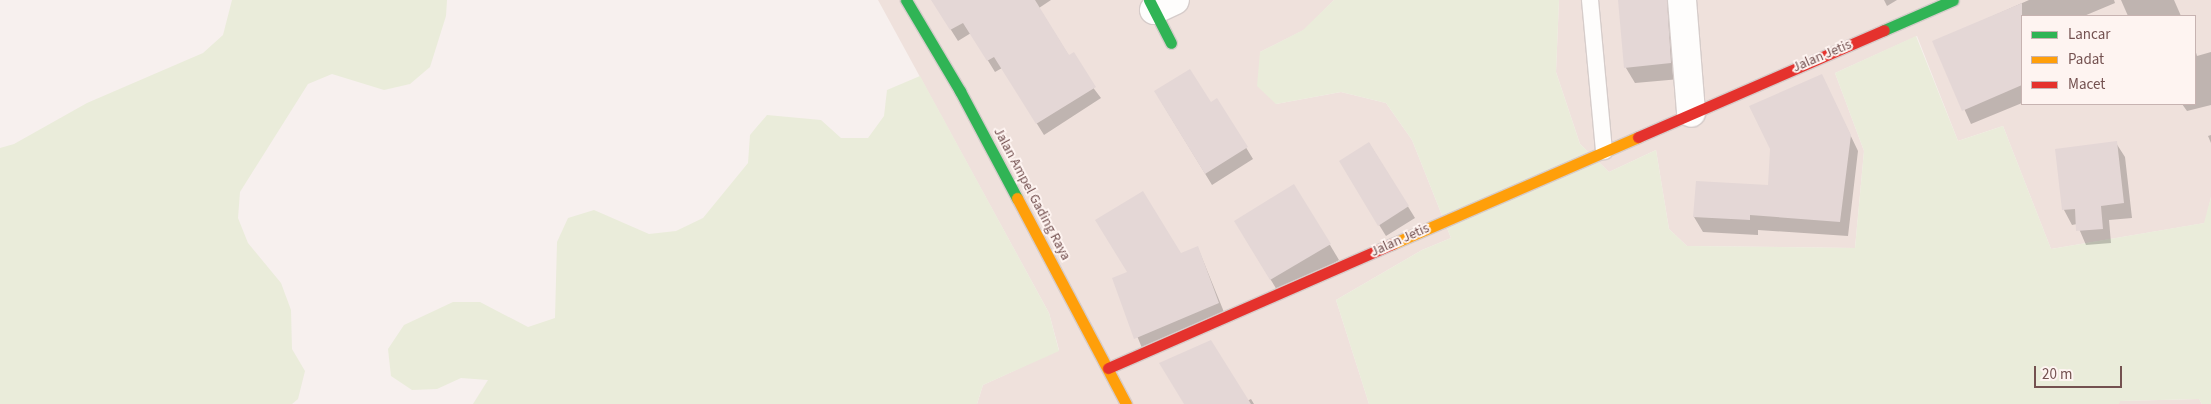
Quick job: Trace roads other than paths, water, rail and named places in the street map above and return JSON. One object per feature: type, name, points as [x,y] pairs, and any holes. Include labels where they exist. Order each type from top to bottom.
[{"type":"street","name":"Jalan Ampel Gading Raya","points":[[906,0],[960,91],[1126,404]]},
{"type":"street","points":[[1682,0],[1691,113]]},
{"type":"street","name":"Jalan Jetis","points":[[1108,368],[1953,0]]},
{"type":"street","points":[[1159,3],[1171,43]]},
{"type":"lane","points":[[1590,0],[1604,151]]}]
